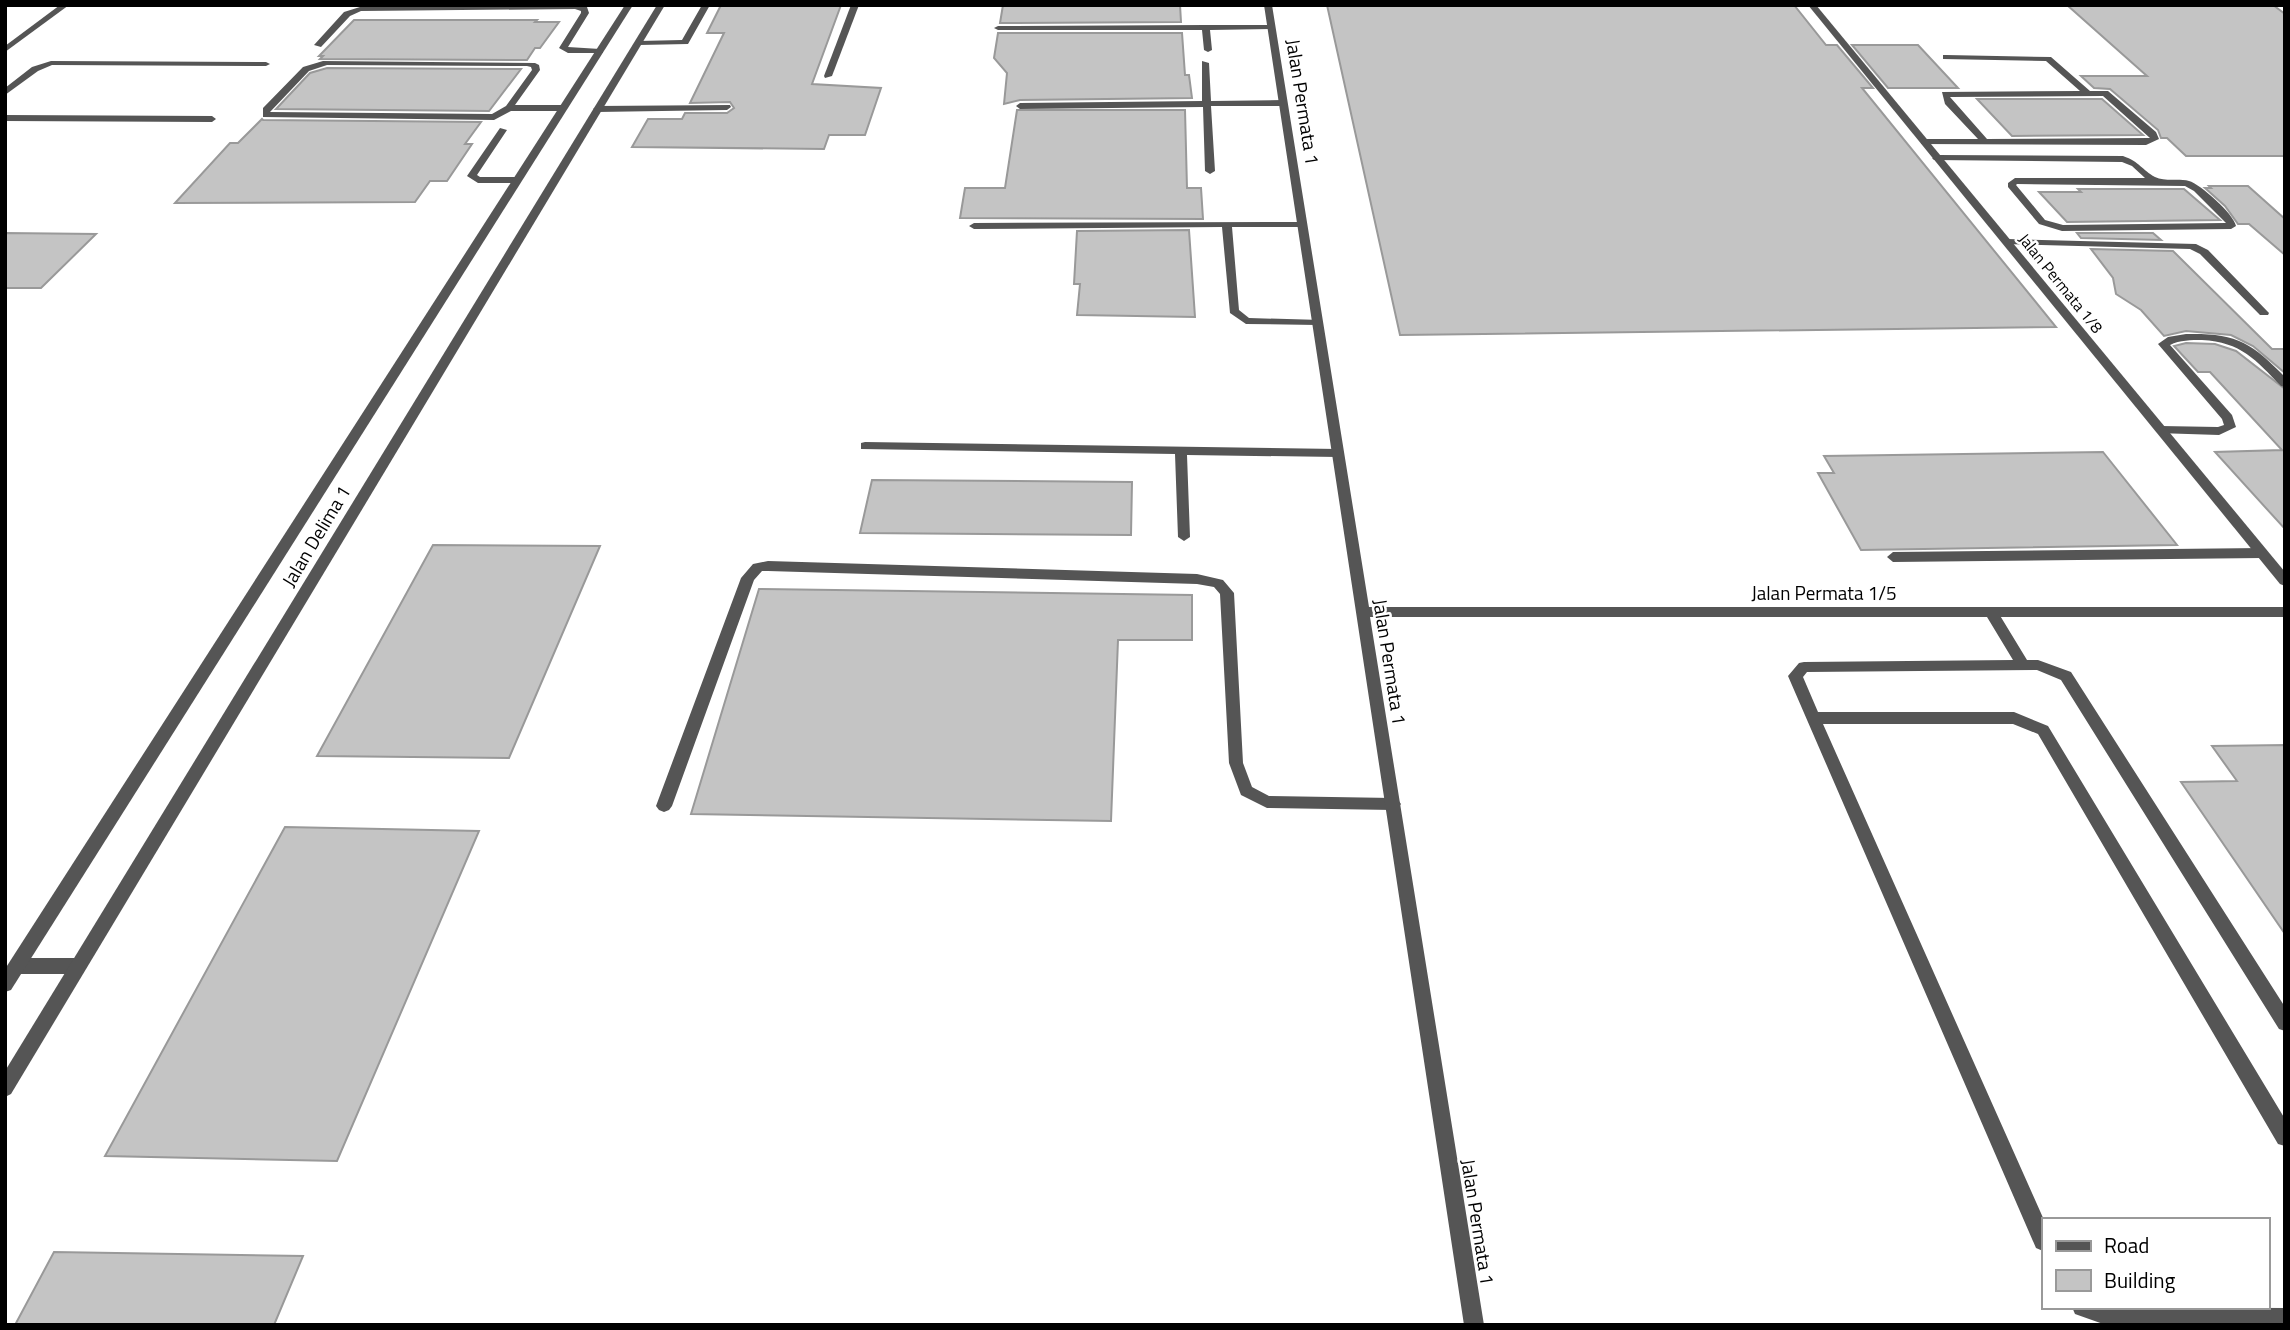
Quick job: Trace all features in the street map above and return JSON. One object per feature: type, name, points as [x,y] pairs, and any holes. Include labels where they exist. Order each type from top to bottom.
[{"type":"street","points":[[5,50],[65,5]]},
{"type":"street","name":"Jalan Delima 1","points":[[5,984],[629,5]]},
{"type":"street","name":"Jalan Delima 1","points":[[5,1087],[661,5]]},
{"type":"street","points":[[639,43],[684,42],[705,5]]},
{"type":"street","points":[[828,76],[855,5]]},
{"type":"street","name":"Jalan Permata 1","points":[[1268,5],[1474,1325]]},
{"type":"street","name":"Jalan Permata 1/8","points":[[1812,5],[2285,581]]},
{"type":"street","points":[[318,45],[347,13],[360,9],[575,8],[584,9],[585,13],[563,48],[568,51],[600,51]]},
{"type":"street","points":[[1206,27],[1208,50]]},
{"type":"street","points":[[998,28],[1271,27]]},
{"type":"street","points":[[5,42],[16,42]]},
{"type":"street","points":[[1945,57],[2048,59],[2087,92]]},
{"type":"street","points":[[5,92],[39,67],[57,63],[266,64]]},
{"type":"street","points":[[1205,63],[1210,171]]},
{"type":"street","points":[[509,108],[536,70],[536,65],[320,64],[306,69],[265,113],[274,117],[494,117],[509,108],[562,108]]},
{"type":"street","points":[[5,75],[28,75]]},
{"type":"street","points":[[1924,142],[1985,142],[2155,139],[2153,134],[2114,98],[2087,92],[1945,94],[1948,102],[1985,142]]},
{"type":"street","points":[[1020,106],[1283,103]]},
{"type":"street","points":[[597,109],[727,107]]},
{"type":"street","points":[[5,118],[212,119]]},
{"type":"street","points":[[503,130],[472,176],[478,180],[517,180]]},
{"type":"street","points":[[1937,158],[2123,159],[2135,163],[2154,181],[2186,183],[2197,189],[2230,220],[2231,226],[2062,228],[2042,222],[2011,185],[2015,181],[2154,181]]},
{"type":"street","points":[[974,226],[1302,224]]},
{"type":"street","points":[[1227,225],[1234,311],[1246,321],[1317,322]]},
{"type":"street","points":[[2007,242],[2192,246],[2204,252],[2264,313]]},
{"type":"street","points":[[2161,430],[2219,431],[2230,427],[2228,418],[2163,344],[2174,337],[2222,337],[2238,341],[2251,348],[2285,384]]},
{"type":"street","points":[[865,446],[1338,453]]},
{"type":"street","points":[[1181,451],[1184,537]]},
{"type":"street","points":[[1893,557],[2262,553]]},
{"type":"street","points":[[664,806],[748,578],[758,567],[768,566],[1196,579],[1218,583],[1227,593],[1236,763],[1246,791],[1267,802],[1393,804]]},
{"type":"street","name":"Jalan Permata 1/5","points":[[1363,612],[2285,612]]},
{"type":"street","points":[[1991,612],[2023,665]]},
{"type":"street","points":[[2042,1239],[1812,718],[1795,676],[1804,667],[2038,665],[2066,676],[2285,1023]]},
{"type":"street","points":[[1812,718],[2014,718],[2043,730],[2285,1137]]},
{"type":"street","points":[[16,966],[78,966]]},
{"type":"street","points":[[2088,1309],[2120,1319],[2285,1318]]},
{"type":"building","points":[[721,5],[841,5],[812,84],[881,88],[865,135],[829,135],[824,149],[632,147],[648,119],[682,119],[685,113],[727,113],[734,108],[730,102],[690,103],[724,33],[707,33]]},
{"type":"building","points":[[1003,5],[1180,5],[1181,22],[1000,23]]},
{"type":"building","points":[[1327,5],[1794,5],[1826,45],[1837,45],[1873,88],[1862,88],[2056,327],[1400,335]]},
{"type":"building","points":[[2067,5],[2273,5],[2285,14],[2285,156],[2186,156],[2167,138],[2161,138],[2158,130],[2110,89],[2094,88],[2081,76],[2147,76]]},
{"type":"building","points":[[354,20],[559,22],[540,48],[535,48],[527,60],[320,59],[323,56],[319,56]]},
{"type":"building","points":[[998,33],[1182,33],[1185,75],[1189,75],[1192,98],[1020,100],[1004,104],[1007,73],[994,58]]},
{"type":"building","points":[[1852,45],[1918,45],[1958,88],[1888,88]]},
{"type":"building","points":[[327,68],[521,69],[489,111],[276,109],[310,73]]},
{"type":"building","points":[[1977,99],[2102,99],[2143,135],[2012,136]]},
{"type":"building","points":[[1017,110],[1185,110],[1187,188],[1201,188],[1203,219],[960,218],[965,188],[1005,188]]},
{"type":"building","points":[[262,119],[481,122],[465,144],[472,144],[447,181],[430,181],[415,202],[175,203],[230,143],[238,143]]},
{"type":"building","points":[[2209,186],[2248,186],[2285,219],[2285,255],[2249,224],[2238,224],[2225,206],[2205,188],[2211,188]]},
{"type":"building","points":[[2078,189],[2184,189],[2220,220],[2067,222],[2039,192],[2081,192]]},
{"type":"building","points":[[1189,230],[1195,317],[1077,315],[1080,284],[1074,284],[1077,231]]},
{"type":"building","points":[[5,233],[96,234],[41,288],[5,288]]},
{"type":"building","points":[[2077,233],[2153,233],[2161,240],[2081,238]]},
{"type":"building","points":[[2091,249],[2173,251],[2272,349],[2285,349],[2285,373],[2253,346],[2231,335],[2186,331],[2164,336],[2141,310],[2116,294],[2113,278]]},
{"type":"building","points":[[2186,343],[2215,344],[2236,351],[2285,389],[2285,529],[2215,452],[2282,450],[2210,372],[2198,372],[2174,346]]},
{"type":"building","points":[[2103,452],[2177,545],[1861,550],[1818,473],[1834,473],[1824,456]]},
{"type":"building","points":[[872,480],[1132,482],[1131,535],[860,533]]},
{"type":"building","points":[[433,545],[600,546],[509,758],[317,756]]},
{"type":"building","points":[[759,589],[1192,595],[1192,640],[1118,640],[1111,821],[691,814]]},
{"type":"building","points":[[2285,745],[2285,934],[2181,782],[2237,781],[2212,746]]},
{"type":"building","points":[[285,827],[479,831],[337,1161],[105,1156]]},
{"type":"building","points":[[54,1252],[303,1256],[274,1325],[15,1325]]}]
